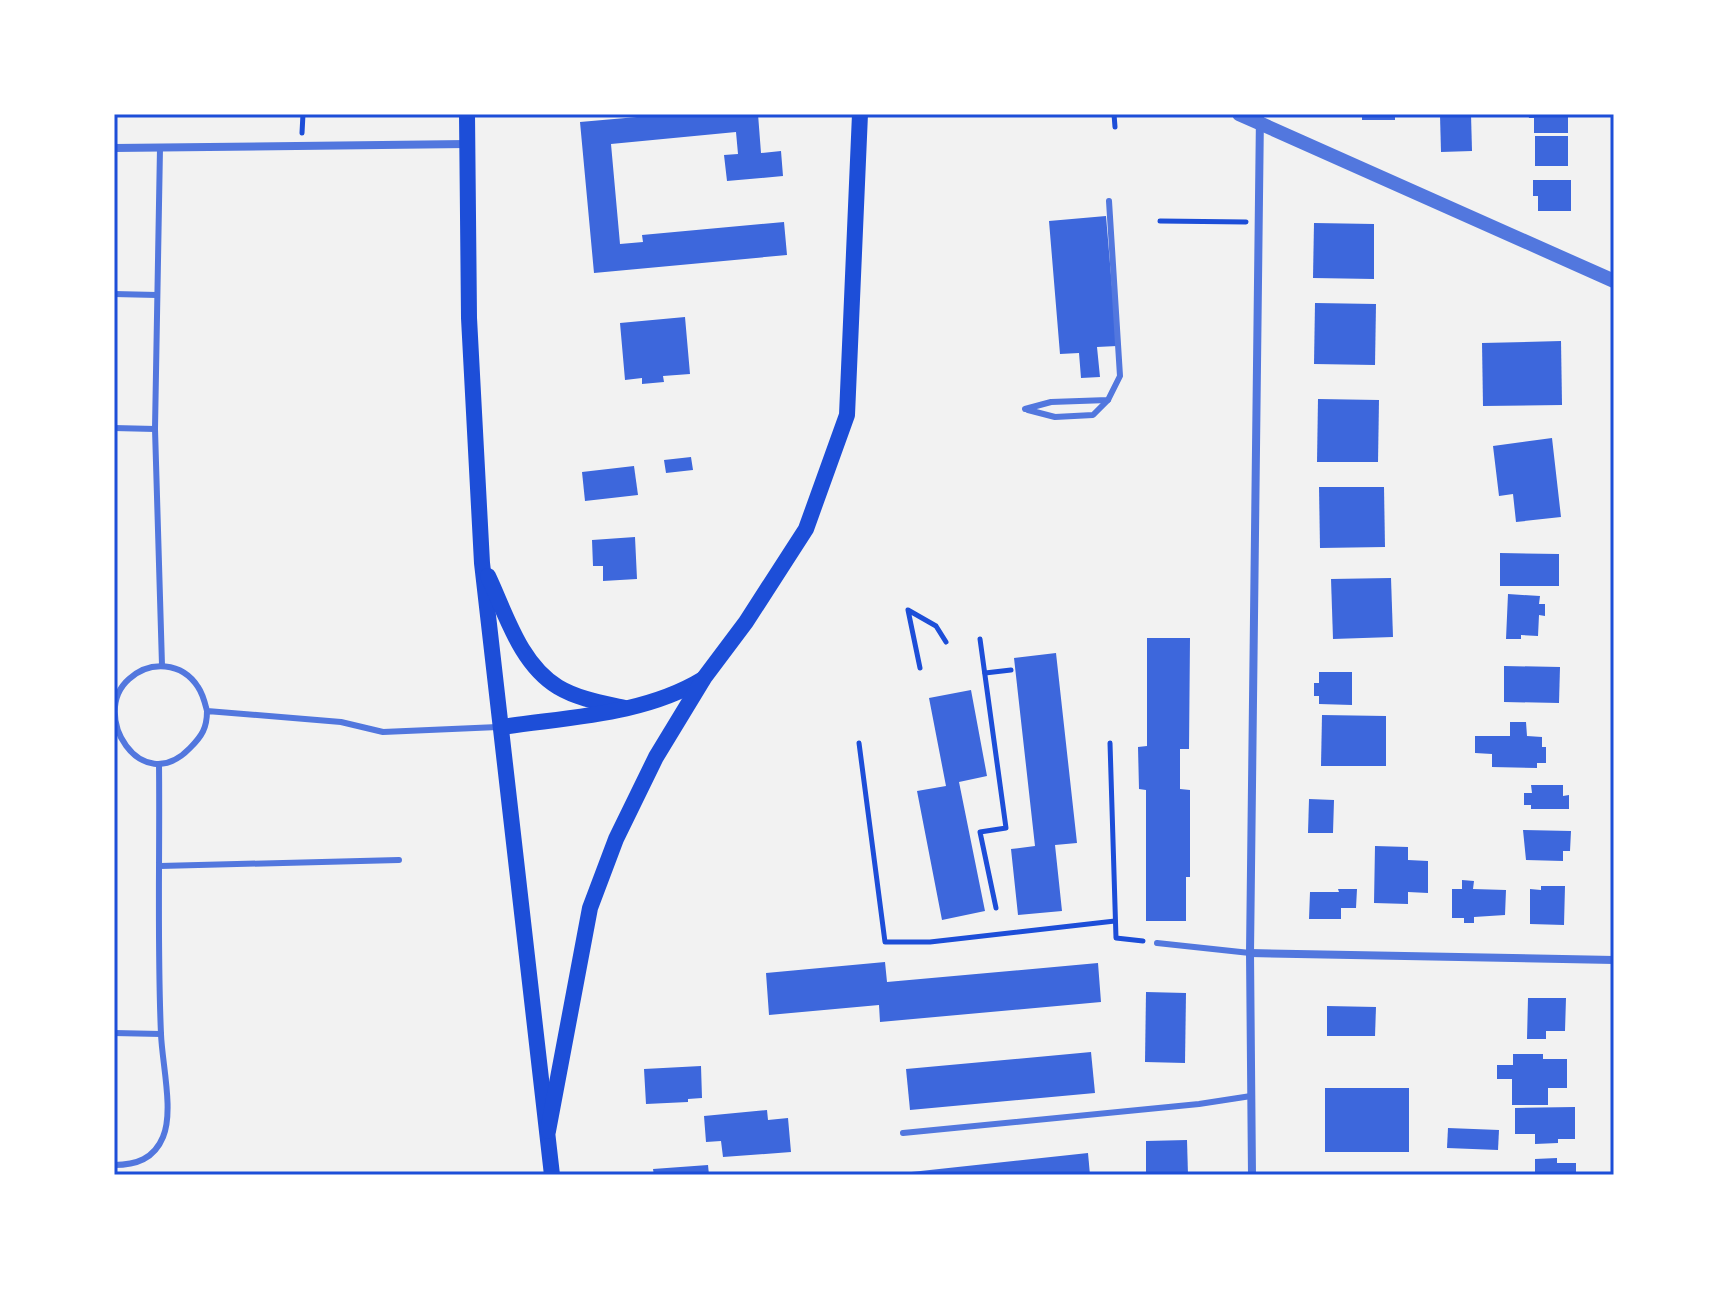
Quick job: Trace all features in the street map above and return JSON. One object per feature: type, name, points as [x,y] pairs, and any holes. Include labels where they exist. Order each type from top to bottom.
[{"type":"main road","points":[[467,114],[469,318],[482,563],[552,1175]]},
{"type":"main road","points":[[548,1131],[590,908],[616,839],[656,757],[704,678],[746,622],[806,529],[847,415],[860,114]]},
{"type":"main road","points":[[482,563],[524,653],[540,673],[559,688],[625,708]]},
{"type":"main road","points":[[502,727],[625,708],[670,696],[704,678]]},
{"type":"street","points":[[1239,114],[1260,119],[1614,281]]},
{"type":"street","points":[[1252,1175],[1250,953],[1260,119]]},
{"type":"street","points":[[114,148],[467,144]]},
{"type":"street","points":[[1250,953],[1614,960]]},
{"type":"lane","points":[[160,148],[155,429],[162,665]]},
{"type":"lane","points":[[1108,400],[1051,402],[1025,409],[1055,417],[1093,415],[1108,400],[1120,376],[1109,201]]},
{"type":"lane","points":[[114,294],[157,295]]},
{"type":"lane","points":[[114,428],[155,429]]},
{"type":"lane","points":[[162,665],[184,673],[198,687],[207,711],[203,735],[174,761],[148,764],[127,749],[118,731],[115,704],[123,684],[136,672],[147,666],[162,665]]},
{"type":"lane","points":[[207,711],[341,722],[383,732],[502,727]]},
{"type":"lane","points":[[114,1165],[128,1165],[152,1156],[164,1136],[167,1116],[161,1034],[159,764]]},
{"type":"lane","points":[[160,866],[399,860]]},
{"type":"lane","points":[[1157,943],[1250,953]]},
{"type":"lane","points":[[114,1033],[161,1034]]},
{"type":"lane","points":[[903,1133],[1199,1104],[1251,1096]]},
{"type":"path","points":[[1114,114],[1115,127]]},
{"type":"path","points":[[1160,221],[1259,222]]},
{"type":"path","points":[[920,668],[908,610],[936,626],[946,642]]},
{"type":"path","points":[[980,639],[1006,828],[980,832],[996,908]]},
{"type":"path","points":[[985,673],[1011,670]]},
{"type":"path","points":[[859,743],[885,942],[930,942],[1115,921]]},
{"type":"path","points":[[1110,743],[1116,938],[1157,943]]},
{"type":"building","points":[[671,114],[758,114],[761,153],[781,151],[783,176],[727,181],[724,155],[738,154],[736,132],[611,144],[620,244],[643,242],[642,235],[784,222],[787,255],[594,273],[580,122]]},
{"type":"building","points":[[1362,114],[1395,114],[1395,120],[1362,120]]},
{"type":"building","points":[[1471,114],[1472,151],[1441,152],[1440,115]]},
{"type":"building","points":[[1528,114],[1568,114],[1568,133],[1534,133],[1534,118],[1529,118]]},
{"type":"building","points":[[1535,136],[1568,136],[1568,166],[1535,166]]},
{"type":"building","points":[[1533,180],[1571,180],[1571,211],[1538,211],[1538,196],[1533,196]]},
{"type":"building","points":[[1106,216],[1117,346],[1097,347],[1100,377],[1081,378],[1079,353],[1060,354],[1049,221]]},
{"type":"building","points":[[1314,223],[1374,224],[1374,279],[1313,278]]},
{"type":"building","points":[[1315,303],[1376,304],[1375,365],[1314,364]]},
{"type":"building","points":[[685,317],[690,374],[663,376],[664,382],[642,384],[642,378],[625,380],[620,323]]},
{"type":"building","points":[[1561,341],[1562,405],[1483,406],[1482,343]]},
{"type":"building","points":[[1318,399],[1379,400],[1378,462],[1317,462]]},
{"type":"building","points":[[1552,438],[1561,517],[1516,522],[1513,494],[1499,496],[1493,446]]},
{"type":"building","points":[[691,457],[693,470],[666,473],[664,460]]},
{"type":"building","points":[[634,466],[638,495],[585,501],[582,472]]},
{"type":"building","points":[[1319,487],[1384,487],[1385,547],[1320,548]]},
{"type":"building","points":[[635,537],[637,579],[603,581],[603,566],[593,566],[592,540]]},
{"type":"building","points":[[1500,553],[1559,554],[1559,586],[1500,586]]},
{"type":"building","points":[[1391,578],[1393,637],[1333,639],[1331,579]]},
{"type":"building","points":[[1508,594],[1540,596],[1539,604],[1545,604],[1545,616],[1539,615],[1538,636],[1521,635],[1521,639],[1506,639]]},
{"type":"building","points":[[1147,638],[1190,638],[1189,749],[1180,749],[1180,789],[1190,790],[1190,877],[1186,877],[1186,921],[1146,921],[1146,790],[1139,789],[1138,747],[1147,746]]},
{"type":"building","points":[[1056,653],[1077,843],[1055,845],[1062,911],[1018,915],[1011,849],[1035,846],[1014,658]]},
{"type":"building","points":[[1504,666],[1560,667],[1559,703],[1504,702]]},
{"type":"building","points":[[1319,672],[1352,672],[1352,705],[1319,704],[1319,696],[1314,696],[1314,683],[1319,683]]},
{"type":"building","points":[[971,690],[987,776],[959,782],[985,911],[942,920],[917,791],[946,786],[929,698]]},
{"type":"building","points":[[1322,715],[1386,716],[1386,766],[1321,766]]},
{"type":"building","points":[[1510,722],[1526,722],[1527,736],[1542,737],[1542,747],[1546,747],[1546,763],[1537,763],[1537,768],[1492,767],[1492,754],[1475,753],[1475,736],[1510,736]]},
{"type":"building","points":[[1531,785],[1563,785],[1563,796],[1569,795],[1569,809],[1531,809],[1531,805],[1524,805],[1524,793],[1532,793]]},
{"type":"building","points":[[1309,799],[1334,800],[1333,833],[1308,833]]},
{"type":"building","points":[[1523,830],[1571,831],[1570,851],[1563,851],[1563,861],[1526,860]]},
{"type":"building","points":[[1375,846],[1408,847],[1408,860],[1428,861],[1428,893],[1408,892],[1408,904],[1374,903]]},
{"type":"building","points":[[1462,880],[1474,881],[1473,889],[1506,890],[1505,915],[1474,917],[1474,923],[1464,923],[1464,918],[1452,918],[1452,889],[1462,889]]},
{"type":"building","points":[[1541,886],[1565,886],[1564,925],[1530,924],[1530,889],[1541,890]]},
{"type":"building","points":[[1338,889],[1357,889],[1356,908],[1341,908],[1341,919],[1309,919],[1310,892],[1339,892]]},
{"type":"building","points":[[885,962],[887,982],[1098,963],[1101,1002],[880,1022],[879,1005],[769,1015],[766,973]]},
{"type":"building","points":[[1146,992],[1186,993],[1185,1063],[1145,1062]]},
{"type":"building","points":[[1528,998],[1566,998],[1565,1031],[1546,1031],[1546,1039],[1527,1039]]},
{"type":"building","points":[[1327,1006],[1376,1007],[1375,1036],[1327,1036]]},
{"type":"building","points":[[1091,1052],[1095,1093],[910,1110],[906,1069]]},
{"type":"building","points":[[1513,1054],[1543,1054],[1543,1059],[1567,1059],[1567,1088],[1548,1088],[1548,1105],[1512,1105],[1512,1079],[1497,1079],[1497,1065],[1513,1065]]},
{"type":"building","points":[[701,1066],[702,1098],[688,1099],[688,1102],[646,1104],[644,1069]]},
{"type":"building","points":[[1325,1088],[1409,1088],[1409,1152],[1325,1152]]},
{"type":"building","points":[[1575,1107],[1575,1139],[1535,1144],[1535,1134],[1515,1134],[1515,1108]]},
{"type":"building","points":[[767,1110],[768,1120],[788,1118],[791,1152],[723,1157],[721,1141],[706,1142],[704,1116]]},
{"type":"building","points":[[1448,1128],[1499,1130],[1498,1150],[1447,1148]]},
{"type":"building","points":[[1187,1140],[1188,1175],[1146,1175],[1146,1141]]},
{"type":"building","points":[[1088,1153],[1090,1175],[902,1175],[902,1173]]},
{"type":"building","points":[[1557,1158],[1557,1163],[1576,1163],[1576,1175],[1535,1175],[1535,1159]]},
{"type":"building","points":[[708,1165],[709,1175],[654,1175],[653,1169]]}]
